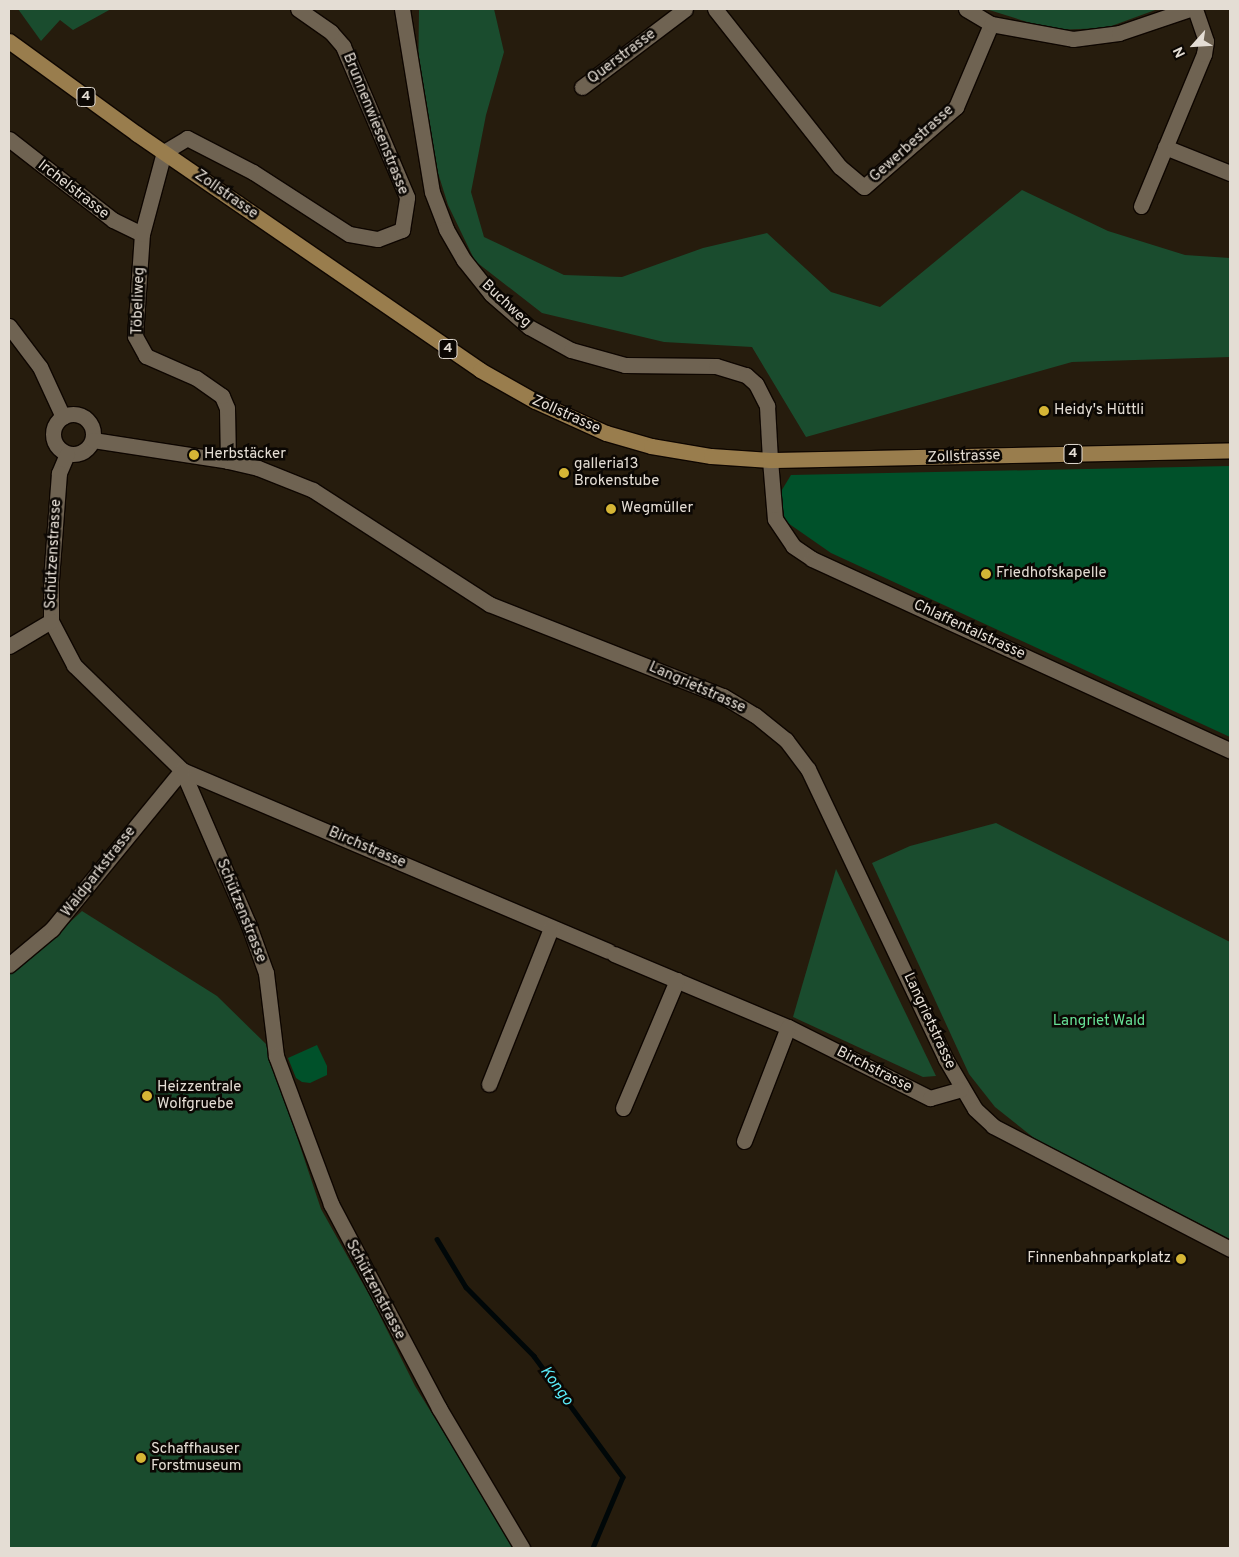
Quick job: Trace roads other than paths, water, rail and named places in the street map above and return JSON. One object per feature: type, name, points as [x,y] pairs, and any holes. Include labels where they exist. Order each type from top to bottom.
[{"type":"main road","name":"Zollstrasse","points":[[9,41],[164,152],[509,388],[606,433],[651,446],[711,456],[770,460],[1230,450]]},
{"type":"street","name":"Brunnenwiesenstrasse","points":[[164,152],[187,138],[253,172],[350,234],[378,239],[402,230],[408,197],[352,61],[331,32],[298,9]]},
{"type":"street","name":"Buchweg","points":[[402,9],[432,192],[446,229],[459,252],[491,294],[528,327],[571,350],[625,365],[716,366],[746,375],[756,384],[767,406],[770,460]]},
{"type":"street","name":"Querstrasse","points":[[582,88],[685,9]]},
{"type":"street","name":"Gewerbestrasse","points":[[715,9],[840,167],[864,187],[956,107],[991,24]]},
{"type":"street","points":[[966,9],[991,24],[1073,39],[1119,34],[1190,9]]},
{"type":"street","points":[[1140,206],[1204,54],[1206,41],[1195,9]]},
{"type":"street","name":"Irchelstrasse","points":[[9,139],[113,220],[142,234]]},
{"type":"street","points":[[1165,146],[1230,173]]},
{"type":"street","name":"Töbeliweg","points":[[164,152],[142,234],[135,336],[140,350],[154,361],[213,387],[222,396],[228,408],[228,461]]},
{"type":"street","points":[[9,326],[40,367],[63,417]]},
{"type":"street","points":[[63,417],[83,417],[92,427],[93,440],[86,450],[67,454],[54,440],[54,427],[63,417]]},
{"type":"street","name":"Langrietstrasse","points":[[93,440],[228,461],[258,468],[313,490],[488,604],[723,696],[755,715],[786,740],[808,769],[961,1089],[993,1126],[1230,1249]]},
{"type":"street","name":"Schützenstrasse","points":[[67,454],[59,473],[51,579],[51,621],[74,665],[182,770],[248,923],[266,974],[276,1056],[331,1204],[439,1408],[522,1548]]},
{"type":"street","name":"Chlaffentalstrasse","points":[[770,460],[775,519],[792,546],[812,559],[1230,750]]},
{"type":"street","points":[[9,646],[51,621]]},
{"type":"street","name":"Birchstrasse","points":[[182,770],[788,1028],[930,1098],[961,1089]]},
{"type":"street","name":"Waldparkstrasse","points":[[9,966],[52,930],[182,770]]},
{"type":"street","points":[[489,1084],[551,928]]},
{"type":"street","points":[[623,1108],[677,980]]},
{"type":"street","points":[[744,1141],[788,1028]]},
{"type":"waterway","name":"Kongo","points":[[437,1239],[466,1287],[534,1356],[623,1477],[593,1548]]},
{"type":"place","name":"Heidy's Hüttli","points":[[1044,411]]},
{"type":"place","name":"Herbstäcker","points":[[194,455]]},
{"type":"place","name":"galleria13 Brokenstube","points":[[564,473]]},
{"type":"place","name":"Wegmüller","points":[[611,509]]},
{"type":"place","name":"Friedhofskapelle","points":[[986,574]]},
{"type":"place","name":"Heizzentrale Wolfgruebe","points":[[147,1096]]},
{"type":"place","name":"Finnenbahnparkplatz","points":[[1181,1259]]},
{"type":"place","name":"Schaffhauser Forstmuseum","points":[[141,1458]]},
{"type":"park label","name":"Langriet Wald","points":[[1099,1022]]}]
